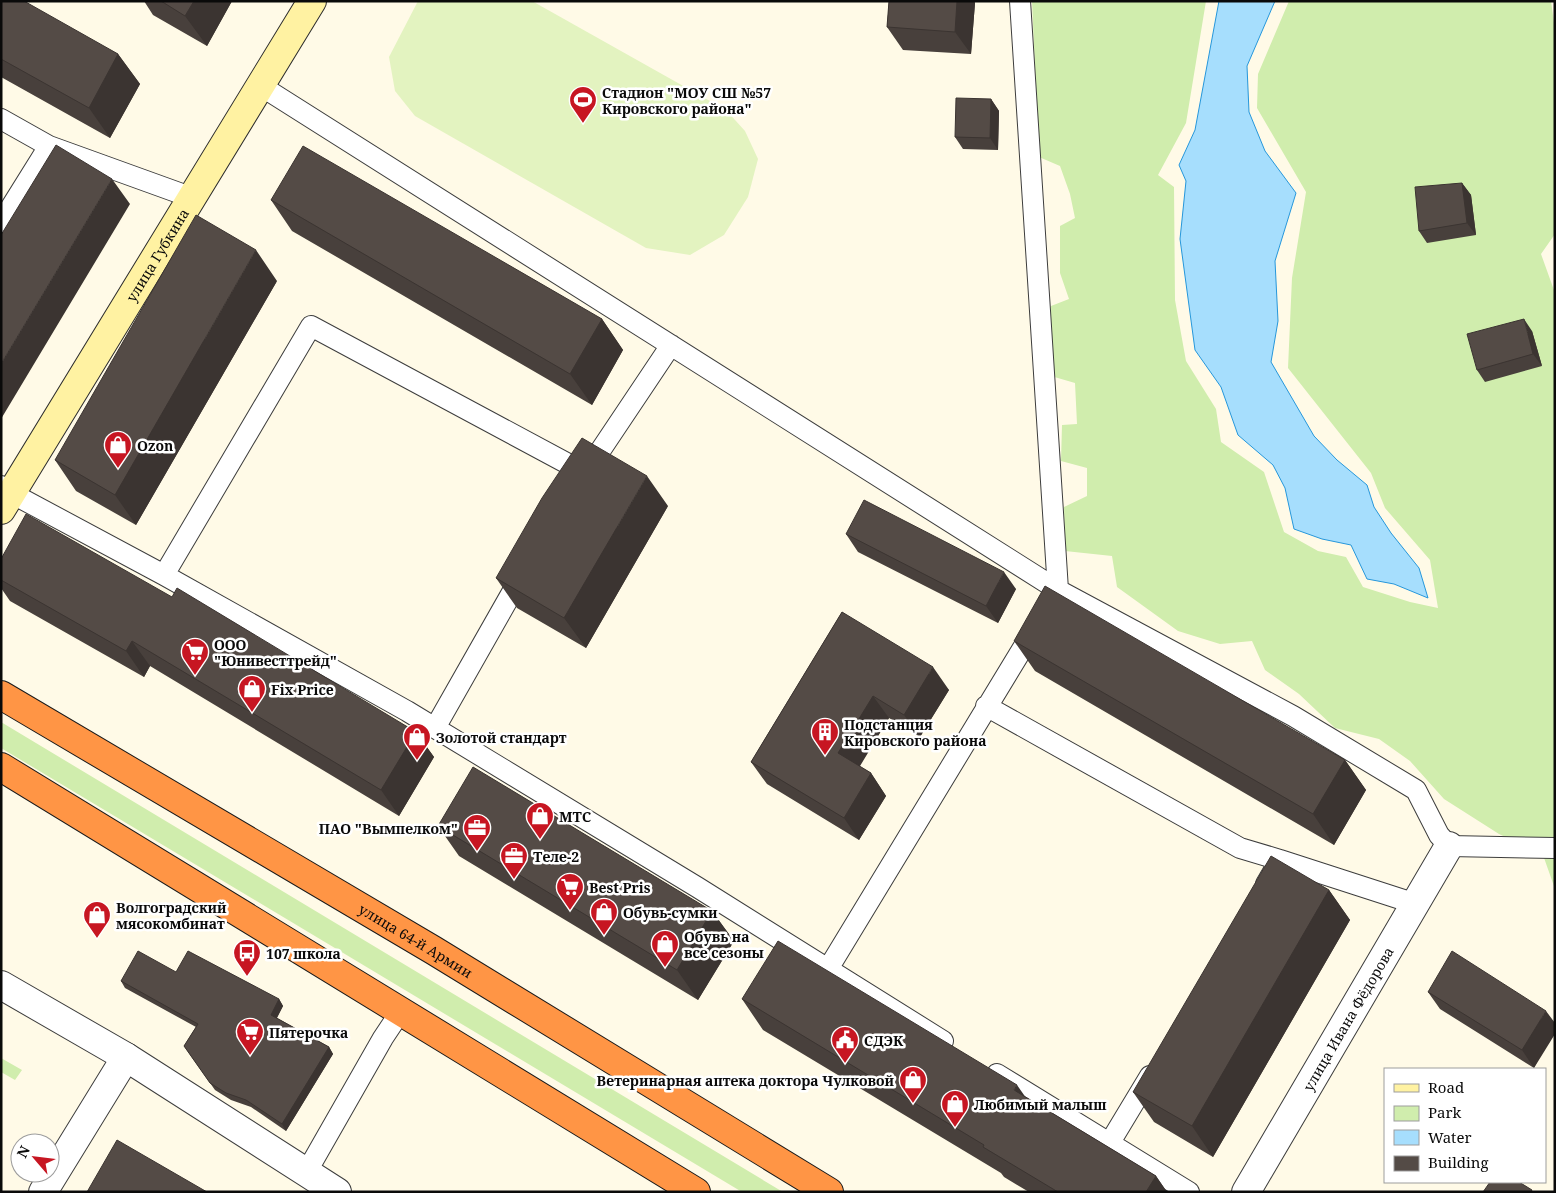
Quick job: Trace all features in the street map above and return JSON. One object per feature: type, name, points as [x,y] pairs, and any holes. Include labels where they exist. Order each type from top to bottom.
[{"type":"highway","name":"улица 64-й Армии","points":[[1,695],[433,950],[829,1192]]},
{"type":"highway","points":[[1,767],[696,1192]]},
{"type":"street","name":"улица Губкина","points":[[5,497],[193,198],[312,1]]},
{"type":"street","name":"улица Ивана Фёдорова","points":[[1246,1192],[1449,846]]},
{"type":"street","points":[[1,985],[126,1057],[337,1192]]},
{"type":"street","points":[[43,1192],[126,1057]]},
{"type":"lane","points":[[828,969],[1058,590],[1020,1]]},
{"type":"lane","points":[[261,86],[1058,590],[1293,716],[1416,790],[1439,836],[1449,846],[1555,848]]},
{"type":"lane","points":[[1,119],[48,146],[193,198]]},
{"type":"lane","points":[[1,223],[48,146]]},
{"type":"lane","points":[[164,575],[311,326],[580,481],[671,345]]},
{"type":"lane","points":[[5,497],[164,575],[435,728],[960,1051]]},
{"type":"lane","points":[[435,728],[531,558]]},
{"type":"lane","points":[[986,706],[1240,848],[1416,904]]},
{"type":"lane","points":[[1255,902],[1280,860]]},
{"type":"lane","points":[[306,1172],[401,1011]]},
{"type":"lane","points":[[1109,1144],[1160,1061]]},
{"type":"lane","points":[[985,1067],[1189,1192]]},
{"type":"green space","name":"Стадион \"МОУ СШ №57 Кировского района\"","points":[[418,1],[532,1],[726,110],[745,131],[758,159],[748,197],[724,235],[690,255],[646,248],[415,116],[395,91],[389,57]]},
{"type":"green space","points":[[1032,1],[1206,1],[1186,123],[1158,175],[1174,187],[1175,300],[1186,361],[1216,409],[1221,442],[1264,472],[1284,532],[1318,551],[1346,557],[1363,587],[1410,602],[1438,608],[1430,560],[1385,508],[1371,473],[1288,368],[1292,278],[1306,192],[1257,108],[1258,74],[1289,1],[1551,1],[1555,30],[1555,234],[1541,254],[1555,293],[1555,889],[1543,855],[1499,834],[1444,799],[1410,761],[1379,739],[1335,728],[1299,694],[1265,670],[1252,641],[1220,644],[1178,631],[1117,587],[1112,556],[1065,551],[1064,507],[1087,496],[1087,468],[1061,461],[1062,425],[1077,424],[1075,383],[1051,376],[1051,306],[1069,299],[1060,273],[1060,226],[1075,218],[1070,194],[1060,166],[1039,157]]},
{"type":"green space","points":[[1,722],[783,1192],[742,1192],[1,748]]},
{"type":"green space","points":[[1,1058],[22,1070],[15,1080],[1,1072]]},
{"type":"water","points":[[1219,1],[1275,1],[1247,66],[1249,112],[1265,151],[1296,193],[1275,261],[1278,321],[1271,362],[1314,436],[1337,460],[1367,485],[1374,507],[1391,533],[1419,568],[1428,598],[1394,584],[1367,579],[1351,545],[1322,539],[1294,529],[1285,488],[1273,465],[1238,435],[1221,387],[1195,350],[1180,239],[1186,181],[1179,165],[1195,130]]},
{"type":"building","points":[[1,1],[24,1],[118,54],[89,108],[1,59]]},
{"type":"building","points":[[161,1],[194,1],[185,16]]},
{"type":"building","points":[[889,1],[957,1],[955,32],[887,27]]},
{"type":"building","points":[[956,98],[991,99],[990,138],[955,137]]},
{"type":"building","points":[[56,145],[112,179],[1,364],[1,235]]},
{"type":"building","points":[[303,146],[602,319],[570,374],[271,200]]},
{"type":"building","points":[[1462,183],[1467,223],[1419,231],[1415,187]]},
{"type":"building","points":[[196,215],[256,250],[115,495],[55,460]]},
{"type":"building","points":[[1524,319],[1533,354],[1477,370],[1467,334]]},
{"type":"building","points":[[582,438],[647,476],[564,618],[496,578],[542,498]]},
{"type":"building","points":[[864,500],[1004,572],[986,606],[846,534]]},
{"type":"building","points":[[26,514],[172,597],[177,588],[416,732],[381,790],[132,641],[126,651],[1,580],[1,559]]},
{"type":"building","points":[[1045,586],[1345,760],[1313,814],[1014,641]]},
{"type":"building","name":"Подстанция Кировского района","points":[[842,612],[933,667],[904,715],[873,696],[838,753],[871,773],[844,818],[751,762]]},
{"type":"building","points":[[473,767],[712,911],[677,970],[438,826]]},
{"type":"building","points":[[1271,856],[1329,890],[1192,1126],[1133,1092]]},
{"type":"building","points":[[778,941],[1017,1085],[1014,1090],[1156,1176],[1146,1192],[1058,1192],[983,1147],[984,1145],[742,999]]},
{"type":"building","points":[[138,951],[176,972],[188,951],[279,999],[271,1015],[329,1047],[282,1124],[246,1100],[226,1093],[210,1083],[184,1046],[198,1024],[121,981]]},
{"type":"building","points":[[1452,951],[1546,1011],[1522,1050],[1428,992]]},
{"type":"building","points":[[117,1140],[207,1192],[87,1192]]},
{"type":"building","points":[[1489,1183],[1521,1183],[1532,1190],[1531,1192],[1483,1192]]},
{"type":"place","name":"Стадион \"МОУ СШ №57 Кировского района\"","points":[[583,124]]},
{"type":"place","name":"Ozon","points":[[118,469]]},
{"type":"place","name":"ООО \"Юнивесттрейд\"","points":[[195,676]]},
{"type":"place","name":"Fix Price","points":[[252,713]]},
{"type":"place","name":"Подстанция Кировского района","points":[[825,756]]},
{"type":"place","name":"Золотой стандарт","points":[[417,761]]},
{"type":"place","name":"МТС","points":[[540,840]]},
{"type":"place","name":"ПАО \"Вымпелком\"","points":[[477,852]]},
{"type":"place","name":"Теле-2","points":[[514,880]]},
{"type":"place","name":"Best Pris","points":[[570,911]]},
{"type":"place","name":"Обувь-сумки","points":[[604,936]]},
{"type":"place","name":"Волгоградский мясокомбинат","points":[[97,939]]},
{"type":"place","name":"Обувь на все сезоны","points":[[665,968]]},
{"type":"place","name":"107 школа","points":[[247,977]]},
{"type":"place","name":"Пятерочка","points":[[250,1056]]},
{"type":"place","name":"СДЭК","points":[[845,1064]]},
{"type":"place","name":"Ветеринарная аптека доктора Чулковой","points":[[913,1104]]},
{"type":"place","name":"Любимый малыш","points":[[955,1128]]}]
